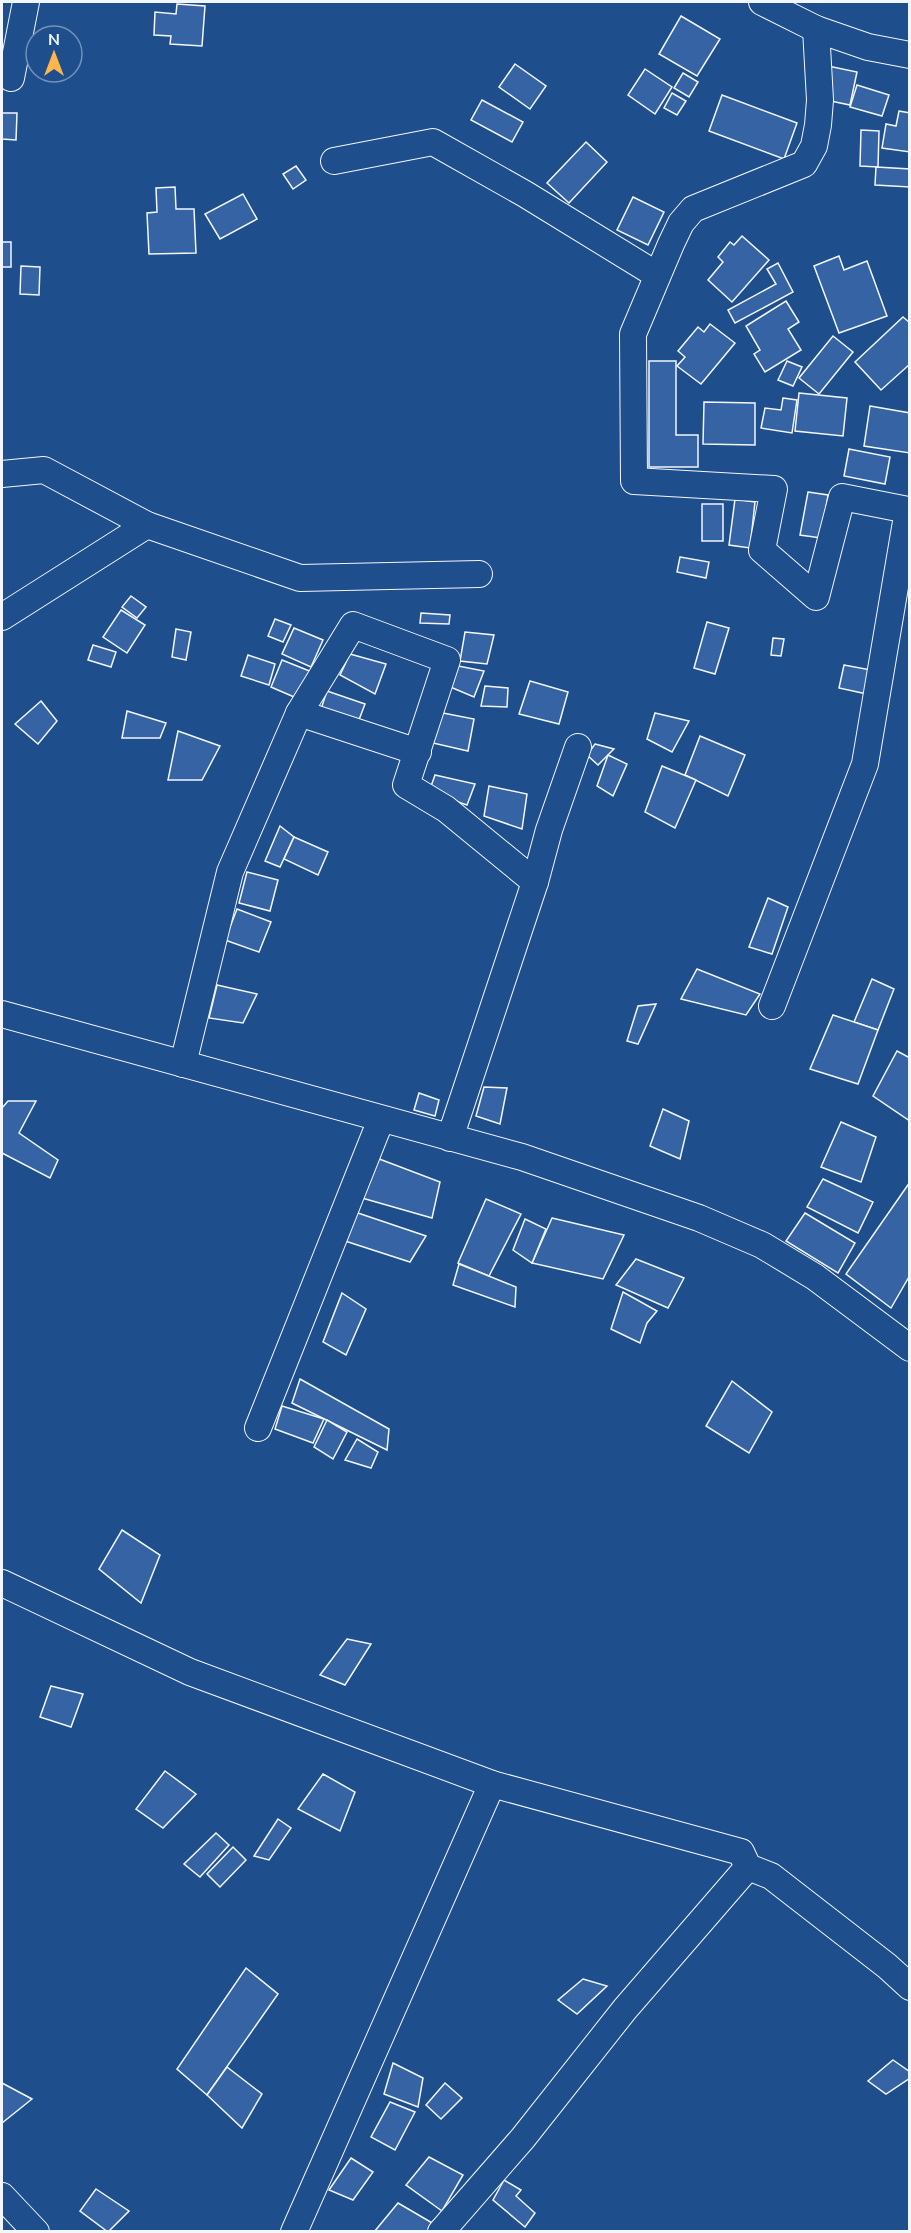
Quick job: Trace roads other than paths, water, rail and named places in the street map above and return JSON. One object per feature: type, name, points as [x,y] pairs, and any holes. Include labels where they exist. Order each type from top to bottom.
[{"type":"street","points":[[762,2],[816,30],[868,46],[909,55]]},
{"type":"street","points":[[11,78],[17,6]]},
{"type":"street","points":[[772,1006],[865,764],[908,510],[842,497],[816,597],[762,550],[774,489],[634,481],[633,334],[681,224],[693,209],[804,164],[814,146],[818,125],[820,100],[816,30]]},
{"type":"street","points":[[334,161],[433,142],[525,194],[657,275]]},
{"type":"street","points":[[2,474],[45,470],[147,525],[300,578],[478,574]]},
{"type":"street","points":[[2,617],[147,525]]},
{"type":"street","points":[[183,1064],[230,873],[299,713],[353,625],[447,660],[406,785],[446,809],[535,882]]},
{"type":"street","points":[[299,713],[418,752]]},
{"type":"street","points":[[450,1138],[578,747]]},
{"type":"street","points":[[2,1014],[522,1157],[699,1218],[762,1245],[815,1277],[909,1348]]},
{"type":"street","points":[[258,1428],[378,1127],[386,1120]]},
{"type":"street","points":[[2,1583],[190,1672],[492,1784],[741,1852],[748,1867],[771,1876],[887,1966],[909,1987]]},
{"type":"street","points":[[294,2232],[492,1784]]},
{"type":"street","points":[[441,2232],[523,2138],[625,2009],[748,1867]]},
{"type":"street","points":[[2,2196],[36,2232]]}]
